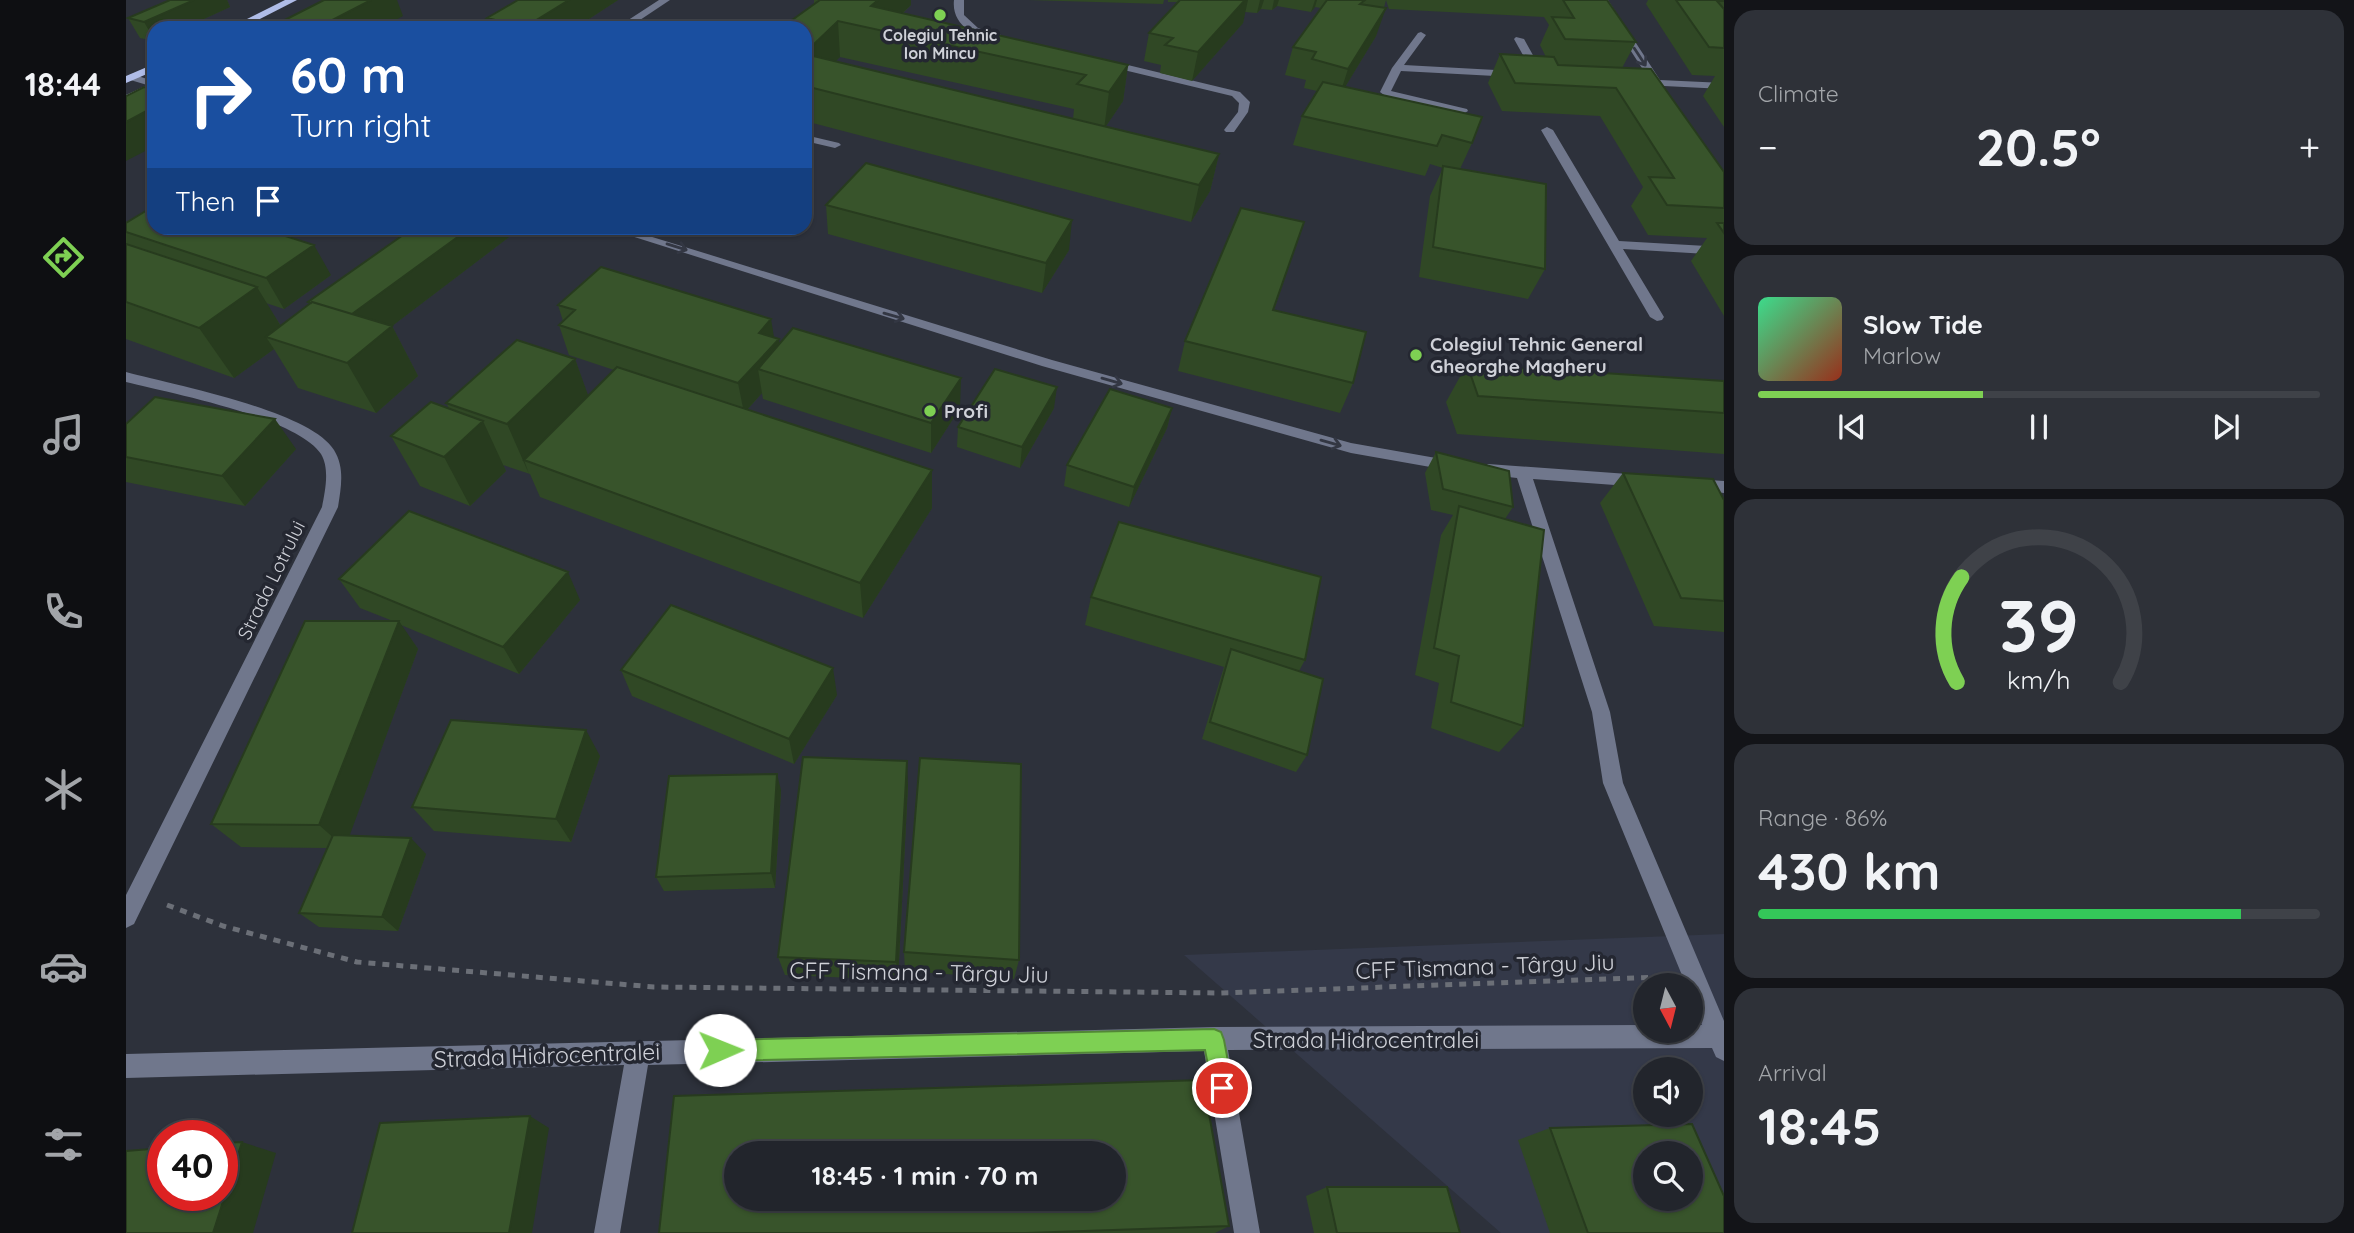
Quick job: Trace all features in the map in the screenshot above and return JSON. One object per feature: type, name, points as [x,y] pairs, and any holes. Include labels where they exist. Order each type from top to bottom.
[{"type":"main road","points":[[248,21],[292,0]]},
{"type":"main road","points":[[129,79],[147,70]]},
{"type":"main road","points":[[126,99],[147,88]]},
{"type":"street","points":[[632,21],[665,0]]},
{"type":"street","points":[[959,0],[956,9],[959,19],[970,27],[1016,41]]},
{"type":"street","points":[[1603,0],[1664,94]]},
{"type":"street","points":[[1422,34],[1397,68],[1385,92],[1392,96],[1463,111]]},
{"type":"street","points":[[1519,39],[1539,75]]},
{"type":"street","points":[[1094,60],[1236,94],[1245,102],[1243,113],[1230,130]]},
{"type":"street","points":[[1397,68],[1552,76]]},
{"type":"street","points":[[129,79],[147,83]]},
{"type":"street","points":[[1630,82],[1724,86]]},
{"type":"street","points":[[1547,130],[1657,317]]},
{"type":"street","points":[[812,140],[835,145]]},
{"type":"street","points":[[635,235],[1047,363],[1351,448],[1419,462],[1523,473],[1657,482]]},
{"type":"street","points":[[1615,246],[1724,251]]},
{"type":"street","name":"Strada Lotrului","points":[[126,377],[238,408],[303,430],[326,449],[335,476],[330,507],[130,907]]},
{"type":"street","points":[[1523,473],[1601,712],[1613,783],[1692,973]]},
{"type":"street","points":[[1684,484],[1724,487]]},
{"type":"street","points":[[1703,998],[1722,1040]]},
{"type":"street","points":[[1214,1040],[1247,1233]]},
{"type":"street","name":"Strada Hidrocentralei","points":[[126,1066],[1214,1040],[1722,1040]]},
{"type":"street","points":[[607,1233],[638,1052]]},
{"type":"path","name":"CFF Tismana - Târgu Jiu","points":[[130,907],[223,926],[357,962],[654,987],[1221,993],[1633,978]]},
{"type":"shaded area","points":[[1724,934],[1724,1233],[1501,1233],[1184,955]]},
{"type":"building","points":[[170,0],[194,0],[144,22],[128,18]]},
{"type":"building","points":[[324,0],[371,0],[330,21],[283,21]]},
{"type":"building","points":[[518,0],[569,0],[535,21],[500,21],[487,18]]},
{"type":"building","points":[[820,0],[878,0],[871,6],[1128,65],[1109,92],[1077,84],[1086,75],[838,21],[813,45],[812,21],[791,21]]},
{"type":"building","points":[[1180,0],[1245,0],[1198,52],[1165,45],[1173,38],[1149,33]]},
{"type":"building","points":[[1327,0],[1365,0],[1360,4],[1386,8],[1348,69],[1312,59],[1316,52],[1293,47]]},
{"type":"building","points":[[1563,0],[1607,0],[1636,42],[1565,39],[1552,17],[1574,18]]},
{"type":"building","points":[[1676,0],[1724,0],[1717,1],[1724,9],[1724,48],[1709,47]]},
{"type":"building","points":[[1500,54],[1554,57],[1558,65],[1651,69],[1724,172],[1724,208],[1667,205],[1649,177],[1674,178],[1616,88],[1515,83]]},
{"type":"building","points":[[812,56],[1219,154],[1199,185],[812,88]]},
{"type":"building","points":[[1323,82],[1482,117],[1472,143],[1442,135],[1437,146],[1302,116]]},
{"type":"building","points":[[147,88],[147,111],[126,122],[126,96]]},
{"type":"building","points":[[866,163],[1072,220],[1046,263],[826,205]]},
{"type":"building","points":[[1443,166],[1546,184],[1545,269],[1433,247]]},
{"type":"building","points":[[1241,208],[1304,222],[1273,310],[1366,332],[1353,383],[1185,341]]},
{"type":"building","points":[[147,210],[147,235],[282,235],[314,245],[266,278],[126,232],[126,223]]},
{"type":"building","points":[[1717,223],[1724,223],[1724,233]]},
{"type":"building","points":[[403,235],[460,235],[352,314],[308,302]]},
{"type":"building","points":[[126,244],[257,287],[199,328],[126,302]]},
{"type":"building","points":[[601,267],[771,319],[759,333],[779,339],[738,383],[559,325],[575,310],[558,305]]},
{"type":"building","points":[[312,302],[392,326],[347,363],[266,337]]},
{"type":"building","points":[[793,328],[961,378],[931,423],[758,369]]},
{"type":"building","points":[[517,340],[575,359],[507,424],[446,403]]},
{"type":"building","points":[[1467,364],[1724,381],[1724,413],[1478,396]]},
{"type":"building","points":[[617,367],[932,470],[860,583],[524,460]]},
{"type":"building","points":[[995,369],[1057,387],[1022,447],[958,427]]},
{"type":"building","points":[[1110,389],[1172,408],[1134,487],[1067,465]]},
{"type":"building","points":[[155,397],[275,419],[222,476],[126,457],[126,424]]},
{"type":"building","points":[[431,402],[483,421],[444,457],[391,436]]},
{"type":"building","points":[[1436,452],[1509,471],[1513,507],[1443,489]]},
{"type":"building","points":[[1623,473],[1713,479],[1724,500],[1724,601],[1681,598]]},
{"type":"building","points":[[1459,506],[1544,530],[1523,726],[1451,702],[1459,656],[1434,648]]},
{"type":"building","points":[[409,511],[568,572],[503,647],[339,579]]},
{"type":"building","points":[[1119,522],[1321,577],[1305,660],[1091,597]]},
{"type":"building","points":[[671,605],[833,668],[789,739],[621,670]]},
{"type":"building","points":[[305,621],[399,621],[319,825],[211,824]]},
{"type":"building","points":[[1231,649],[1323,679],[1307,755],[1210,722]]},
{"type":"building","points":[[451,720],[586,730],[556,819],[412,807]]},
{"type":"building","points":[[803,757],[907,761],[896,962],[778,957]]},
{"type":"building","points":[[920,758],[1021,764],[1019,960],[904,952]]},
{"type":"building","points":[[777,774],[771,873],[656,877],[669,776]]},
{"type":"building","points":[[333,835],[411,838],[382,917],[299,913]]},
{"type":"building","points":[[1203,1080],[1229,1226],[1026,1233],[659,1233],[674,1096]]},
{"type":"building","points":[[530,1116],[509,1233],[352,1233],[380,1123]]},
{"type":"building","points":[[1693,1127],[1700,1141],[1633,1141],[1633,1211],[1703,1211],[1703,1149],[1724,1196],[1724,1233],[1588,1233],[1550,1128]]},
{"type":"building","points":[[147,1149],[147,1211],[220,1211],[213,1233],[126,1233],[126,1151]]},
{"type":"building","points":[[1327,1187],[1447,1187],[1460,1233],[1337,1233]]},
{"type":"place","name":"Colegiul Tehnic Ion Mincu","points":[[940,15]]},
{"type":"place","name":"Colegiul Tehnic General Gheorghe Magheru","points":[[1416,355]]},
{"type":"place","name":"Profi","points":[[930,411]]},
{"type":"route","points":[[720,1050],[1214,1040],[1222,1088]]}]
